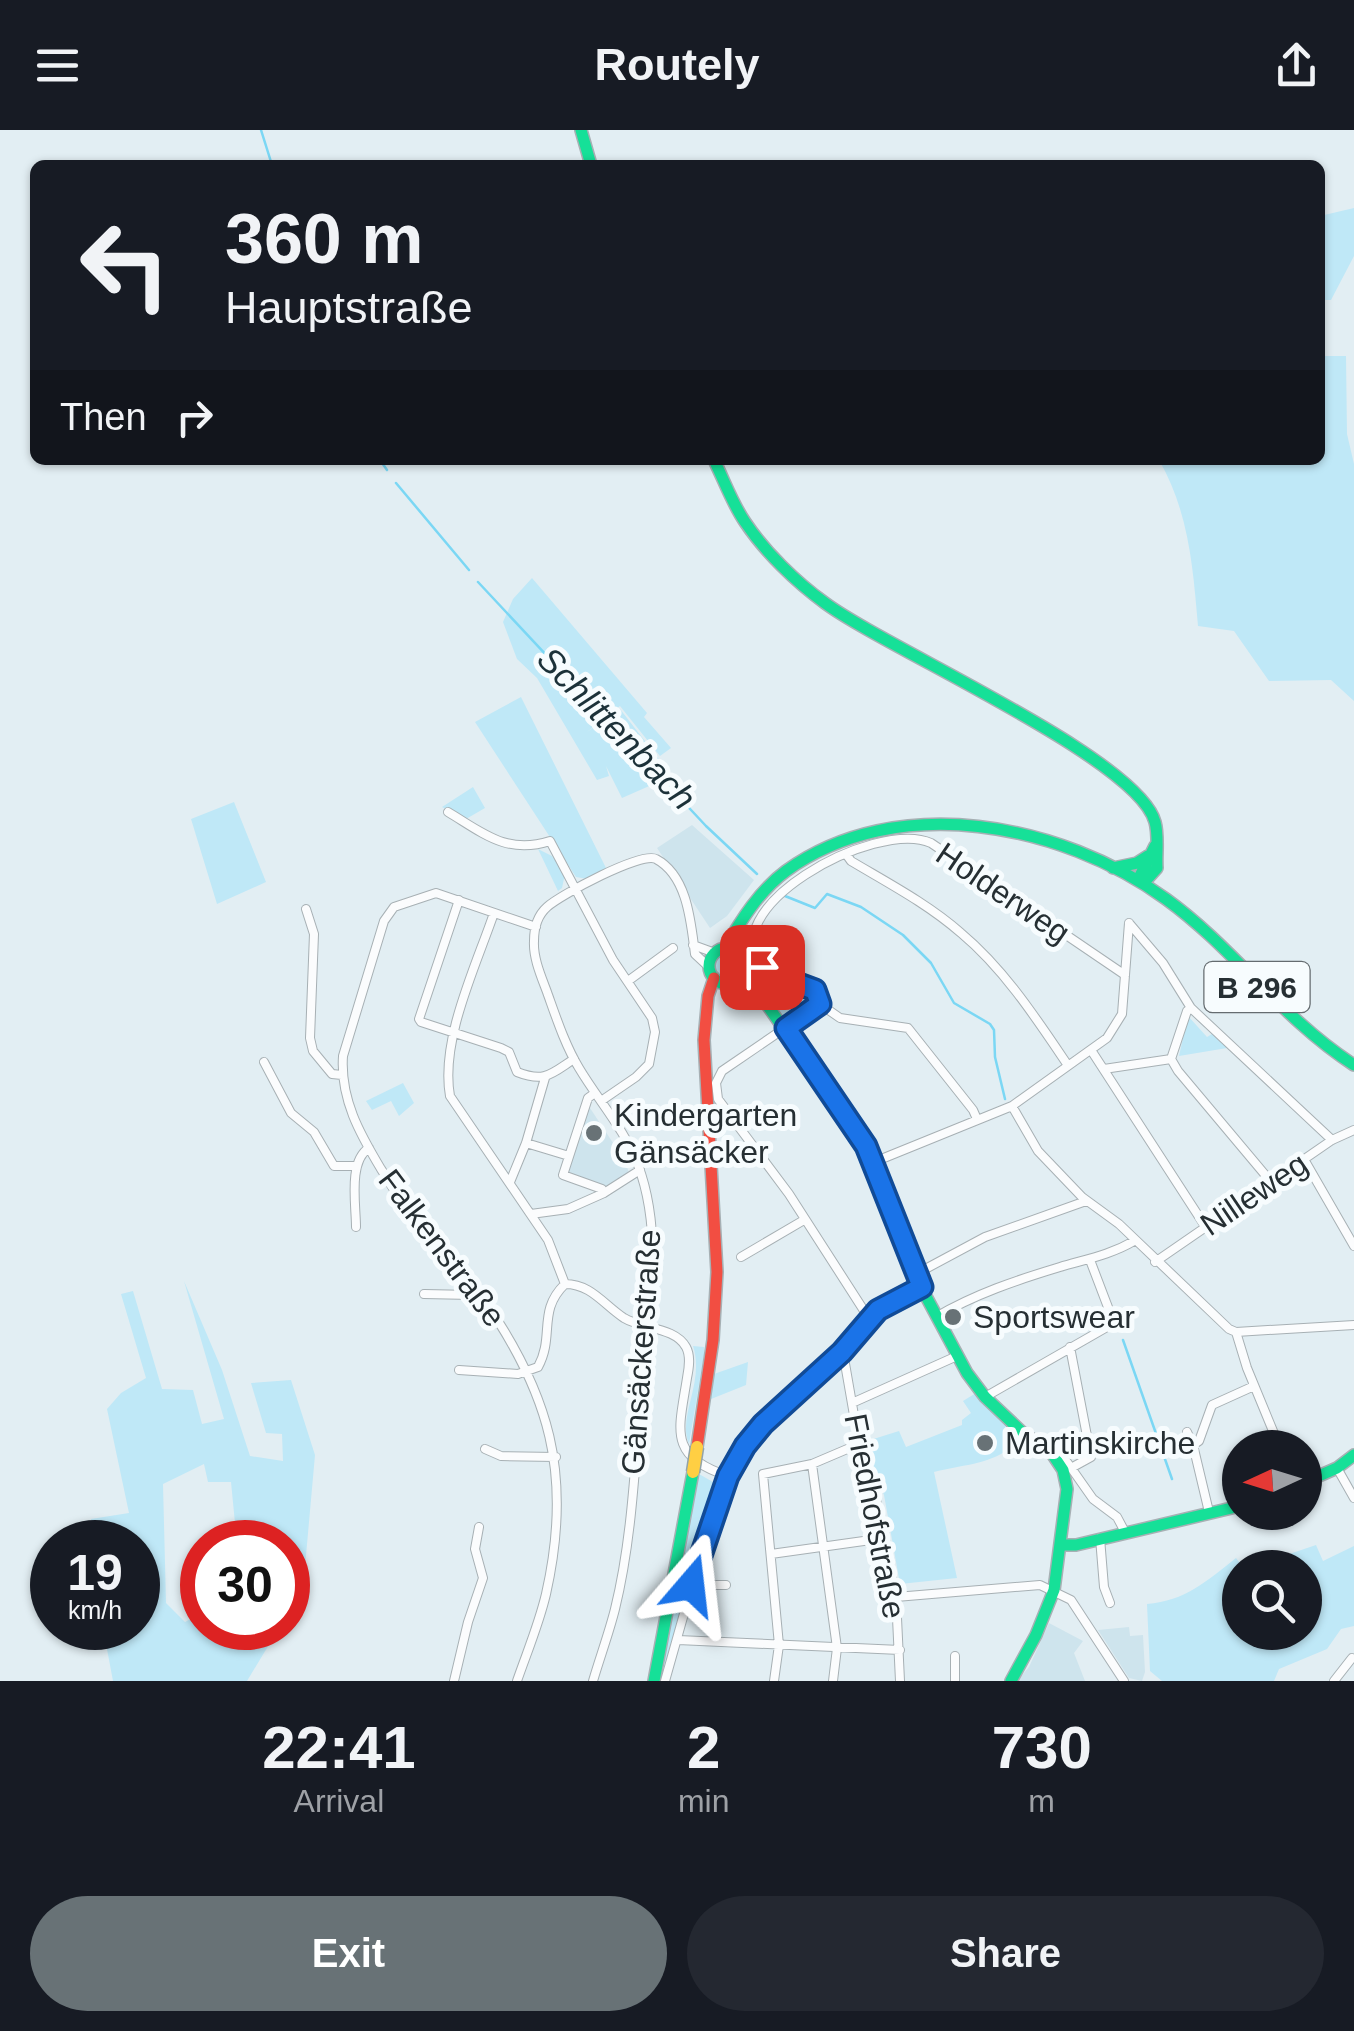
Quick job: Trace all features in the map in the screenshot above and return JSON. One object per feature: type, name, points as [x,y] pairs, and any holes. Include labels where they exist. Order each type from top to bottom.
[{"type":"street","points":[[581,130],[590,160]]},
{"type":"street","points":[[716,465],[743,520],[768,552],[826,604],[1114,772],[1136,793],[1152,814],[1156,833],[1138,880]]},
{"type":"street","points":[[448,812],[500,844],[550,841],[613,960],[652,1018],[654,1048],[649,1064],[636,1077],[598,1097],[588,1098],[564,1176],[604,1193]]},
{"type":"street","name":"B 296","points":[[654,1681],[713,1340],[717,1272],[705,1070],[708,1005],[725,976],[726,951],[744,916],[763,892],[812,855],[863,834],[893,827],[967,826],[1053,843],[1138,880],[1167,900],[1209,937],[1294,1025],[1353,1065]]},
{"type":"street","name":"Holderweg","points":[[820,1004],[815,990],[772,974],[758,958],[756,932],[768,907],[818,865],[894,839],[924,840],[956,858],[1124,976]]},
{"type":"street","points":[[1114,868],[1137,863],[1152,851]]},
{"type":"street","points":[[1152,851],[1167,900]]},
{"type":"street","points":[[846,854],[961,933],[999,972],[1067,1064]]},
{"type":"street","points":[[536,927],[545,908],[578,889],[630,862],[657,859],[688,902],[695,954],[725,976],[758,992],[848,1117],[874,1162],[936,1317],[985,1397],[1065,1464],[1094,1499],[1118,1517],[1125,1532]]},
{"type":"street","points":[[1138,880],[1148,878],[1157,868]]},
{"type":"street","name":"Falkenstraße","points":[[518,1681],[546,1596],[559,1502],[556,1457],[548,1426],[528,1372],[479,1292],[415,1220],[369,1148],[350,1108],[342,1056],[384,921],[394,907],[436,892],[536,927]]},
{"type":"street","points":[[458,900],[419,1019],[510,1052],[511,1064],[517,1072],[544,1078]]},
{"type":"street","points":[[306,909],[314,934],[310,1038],[313,1051],[332,1074],[342,1075]]},
{"type":"street","points":[[494,913],[454,1033],[446,1077],[450,1096],[548,1240],[565,1284]]},
{"type":"street","points":[[874,1162],[1012,1106],[1108,1038],[1122,1014],[1129,923],[1163,963],[1191,1008],[1332,1140]]},
{"type":"street","name":"Gänsäckerstraße","points":[[536,927],[534,952],[574,1059],[630,1148],[640,1170],[650,1219],[652,1257],[647,1327],[624,1560],[615,1609],[592,1681]]},
{"type":"street","points":[[694,945],[726,951],[744,960],[725,976]]},
{"type":"street","points":[[628,981],[673,948]]},
{"type":"street","points":[[870,1320],[789,1194],[718,1099],[716,1083],[722,1071],[820,1004],[840,1018],[858,1024],[908,1028],[976,1119]]},
{"type":"street","points":[[1171,1059],[1191,1008]]},
{"type":"street","points":[[1091,1050],[1205,1226]]},
{"type":"street","points":[[510,1182],[526,1143],[544,1078],[574,1059]]},
{"type":"street","points":[[1104,1068],[1171,1059]]},
{"type":"street","points":[[1171,1059],[1272,1183]]},
{"type":"street","points":[[264,1062],[291,1114],[314,1132],[334,1166],[356,1166]]},
{"type":"street","points":[[1012,1106],[1038,1151],[1086,1201],[1118,1224],[1218,1321],[1236,1332],[1354,1325]]},
{"type":"street","points":[[1350,1131],[1354,1144]]},
{"type":"street","name":"Nilleweg","points":[[1156,1262],[1350,1131]]},
{"type":"street","points":[[526,1143],[570,1156]]},
{"type":"street","points":[[356,1227],[356,1166],[362,1152],[369,1148]]},
{"type":"street","points":[[1304,1161],[1354,1246]]},
{"type":"street","points":[[530,1214],[568,1209],[604,1193],[640,1170]]},
{"type":"street","points":[[665,1681],[691,1585],[728,1476],[763,1424],[842,1352],[870,1320],[919,1280],[985,1237],[1086,1201]]},
{"type":"street","points":[[741,1258],[804,1220]]},
{"type":"street","points":[[936,1317],[999,1286],[1113,1254],[1134,1241]]},
{"type":"street","points":[[985,1397],[1114,1323],[1090,1260]]},
{"type":"street","points":[[565,1284],[585,1286],[630,1321],[678,1338],[689,1354],[679,1424],[681,1445],[700,1465],[728,1476]]},
{"type":"street","points":[[459,1370],[528,1372],[538,1367],[543,1358],[548,1306],[565,1284]]},
{"type":"street","points":[[424,1294],[479,1292]]},
{"type":"street","points":[[1236,1332],[1272,1430]]},
{"type":"street","points":[[1065,1464],[1091,1456],[1070,1347]]},
{"type":"street","name":"Friedhofstraße","points":[[842,1352],[859,1444],[885,1538],[896,1597],[900,1681]]},
{"type":"street","points":[[852,1402],[957,1356]]},
{"type":"street","points":[[1193,1445],[1200,1441],[1212,1404],[1254,1386]]},
{"type":"street","points":[[1187,1432],[1209,1512]]},
{"type":"street","points":[[774,1681],[779,1646],[764,1474],[812,1464],[859,1444]]},
{"type":"street","points":[[484,1449],[501,1456],[556,1457]]},
{"type":"street","points":[[1322,1475],[1354,1455]]},
{"type":"street","points":[[812,1464],[837,1648],[833,1681]]},
{"type":"street","points":[[1011,1681],[1054,1590],[1067,1489],[1065,1464]]},
{"type":"street","points":[[1337,1468],[1354,1498]]},
{"type":"street","points":[[1081,1508],[1094,1499]]},
{"type":"street","points":[[1062,1545],[1222,1509]]},
{"type":"street","points":[[454,1681],[468,1622],[484,1578],[475,1549],[479,1528]]},
{"type":"street","points":[[771,1554],[885,1538]]},
{"type":"street","points":[[1100,1538],[1104,1588],[1110,1603]]},
{"type":"street","points":[[691,1585],[726,1585]]},
{"type":"street","points":[[896,1597],[1040,1586],[1054,1590],[1072,1600],[1124,1681]]},
{"type":"street","points":[[678,1640],[900,1650]]},
{"type":"street","points":[[955,1656],[955,1681]]},
{"type":"street","points":[[1334,1681],[1352,1658]]},
{"type":"shaded area","points":[[1354,208],[1354,256],[1331,300],[1325,300],[1325,215]]},
{"type":"shaded area","points":[[1325,356],[1346,356],[1347,434],[1354,464],[1354,701],[1331,680],[1269,681],[1234,631],[1198,626],[1183,520],[1162,465],[1325,465]]},
{"type":"shaded area","points":[[532,578],[647,713],[644,717],[671,748],[660,756],[620,706],[587,732],[620,709],[672,776],[622,798],[606,766],[609,776],[597,780],[537,678],[517,659],[503,622],[513,599]]},
{"type":"shaded area","points":[[521,697],[606,868],[588,879],[576,877],[475,722]]},
{"type":"shaded area","points":[[473,787],[485,808],[466,819],[442,807]]},
{"type":"shaded area","points":[[234,802],[266,882],[217,904],[191,819]]},
{"type":"shaded area","points":[[692,825],[754,880],[727,916],[710,928],[657,848]]},
{"type":"shaded area","points":[[538,849],[552,856],[565,874],[558,891]]},
{"type":"shaded area","points":[[728,952],[738,956],[742,966],[738,976],[728,980],[718,976],[714,966],[718,956]]},
{"type":"shaded area","points":[[750,957],[765,974],[811,991],[813,1003],[790,1022],[786,1020],[757,979]]},
{"type":"shaded area","points":[[1188,1016],[1207,1037],[1212,1034],[1227,1048],[1179,1056]]},
{"type":"shaded area","points":[[403,1083],[414,1103],[399,1116],[391,1101],[372,1110],[366,1101]]},
{"type":"shaded area","name":"Kindergarten Gänsäcker","points":[[588,1105],[629,1173],[607,1187],[569,1176],[567,1171]]},
{"type":"shaded area","points":[[184,1281],[222,1370],[250,1456],[283,1461],[282,1434],[266,1433],[251,1383],[291,1380],[315,1455],[309,1520],[235,1520],[231,1482],[208,1482],[204,1464],[163,1484],[166,1603],[180,1617],[180,1650],[266,1650],[247,1681],[113,1681],[107,1650],[160,1650],[160,1520],[91,1519],[129,1513],[107,1409],[121,1393],[146,1378],[121,1294],[133,1291],[162,1389],[193,1390],[202,1424],[224,1419]]},
{"type":"shaded area","points":[[693,1346],[704,1347],[704,1355],[689,1444],[686,1422],[696,1373]]},
{"type":"shaded area","points":[[748,1362],[746,1385],[711,1399],[714,1374]]},
{"type":"shaded area","points":[[976,1393],[1007,1423],[1004,1430],[1009,1449],[982,1461],[934,1472],[957,1578],[900,1584],[884,1495],[864,1442],[899,1431],[906,1447],[962,1425],[971,1413],[963,1401]]},
{"type":"shaded area","points":[[699,1474],[713,1482],[713,1491],[660,1679]]},
{"type":"shaded area","points":[[1354,1546],[1354,1626],[1341,1629],[1327,1649],[1279,1669],[1274,1681],[1162,1681],[1150,1671],[1147,1604],[1173,1599],[1222,1569],[1222,1650],[1322,1650],[1322,1559]]},
{"type":"shaded area","points":[[1049,1623],[1083,1641],[1074,1653],[1085,1681],[1017,1681],[1029,1667]]},
{"type":"shaded area","points":[[1129,1627],[1130,1636],[1143,1635],[1142,1681],[1129,1678],[1098,1630]]},
{"type":"waterway","name":"Schlittenbach","points":[[261,130],[270,160]]},
{"type":"waterway","name":"Schlittenbach","points":[[384,465],[387,470]]},
{"type":"waterway","name":"Schlittenbach","points":[[396,483],[469,570]]},
{"type":"waterway","name":"Schlittenbach","points":[[478,582],[706,826],[757,874]]},
{"type":"waterway","name":"Schlittenbach","points":[[785,896],[815,908],[827,894],[861,907],[903,935],[931,963],[954,1003],[994,1030],[995,1057],[1005,1099]]},
{"type":"waterway","name":"Schlittenbach","points":[[1123,1340],[1172,1479]]},
{"type":"traffic: fast","points":[[581,130],[590,160]]},
{"type":"traffic: fast","points":[[716,465],[753,533],[814,595],[856,623],[1059,737],[1105,767],[1138,796],[1155,822],[1157,839],[1157,868],[1148,878],[1138,880]]},
{"type":"traffic: fast","points":[[725,948],[768,887],[786,871],[830,846],[877,831],[927,825],[978,826],[1078,851],[1166,899],[1214,939],[1303,1026],[1354,1065]]},
{"type":"traffic: fast","points":[[1138,880],[1155,846]]},
{"type":"traffic: fast","points":[[1113,868],[1137,863],[1148,856]]},
{"type":"traffic: fast","points":[[727,948],[739,954],[745,966],[739,978],[727,984],[715,978],[709,966],[715,954],[727,948]]},
{"type":"traffic: fast","points":[[744,972],[866,1146],[921,1287],[967,1373],[985,1397],[1023,1433],[1051,1452],[1063,1470],[1067,1489],[1054,1590],[1011,1681]]},
{"type":"traffic: fast","points":[[736,981],[759,992]]},
{"type":"traffic: fast","points":[[1322,1475],[1354,1455]]},
{"type":"traffic: fast","points":[[654,1681],[693,1472]]},
{"type":"traffic: fast","points":[[1062,1545],[1222,1510]]},
{"type":"traffic: jam","points":[[697,1447],[713,1340],[717,1272],[704,1040],[708,996],[714,978]]},
{"type":"traffic: slow","points":[[693,1472],[697,1447]]},
{"type":"place","name":"Kindergarten Gänsäcker","points":[[594,1133]]},
{"type":"place","name":"Sportswear","points":[[953,1317]]},
{"type":"place","name":"Martinskirche","points":[[985,1443]]},
{"type":"route","points":[[691,1585],[709,1524],[745,1446],[763,1424],[842,1352],[878,1310],[922,1287],[866,1146],[786,1028],[820,1004],[815,990],[762,967]]}]
